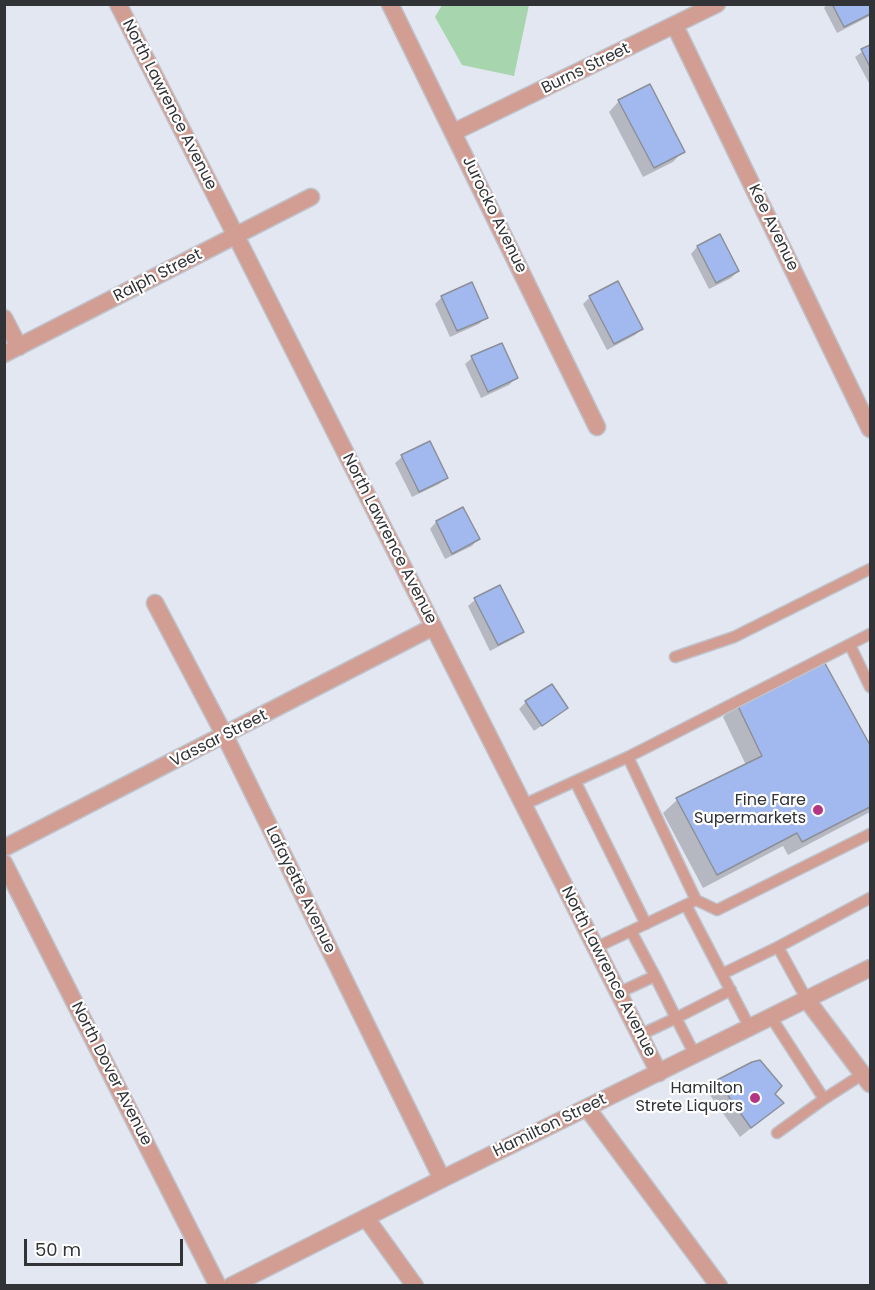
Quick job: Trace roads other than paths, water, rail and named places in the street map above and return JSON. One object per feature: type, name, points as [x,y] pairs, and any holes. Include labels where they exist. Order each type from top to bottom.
[{"type":"street","name":"North Lawrence Avenue","points":[[118,4],[658,1073]]},
{"type":"street","name":"Jurocko Avenue","points":[[390,4],[597,427]]},
{"type":"street","name":"Burns Street","points":[[454,132],[717,4]]},
{"type":"street","name":"Kee Avenue","points":[[675,26],[869,423]]},
{"type":"street","name":"Ralph Street","points":[[12,351],[311,197]]},
{"type":"street","points":[[4,318],[12,351]]},
{"type":"street","name":"Lafayette Avenue","points":[[155,603],[225,736],[442,1179]]},
{"type":"street","name":"Vassar Street","points":[[4,848],[433,627]]},
{"type":"street","name":"North Dover Avenue","points":[[4,863],[218,1286]]},
{"type":"street","name":"Hamilton Street","points":[[231,1286],[870,968]]},
{"type":"street","points":[[807,1000],[867,1079]]},
{"type":"street","points":[[587,1108],[719,1286]]},
{"type":"street","points":[[366,1218],[415,1286]]},
{"type":"lane","points":[[675,657],[734,637],[870,569]]},
{"type":"lane","points":[[523,805],[628,757],[870,634]]},
{"type":"lane","points":[[850,645],[870,687]]},
{"type":"lane","points":[[628,757],[722,974],[750,1028]]},
{"type":"lane","points":[[575,781],[646,924]]},
{"type":"lane","points":[[595,948],[691,903],[717,910],[870,834]]},
{"type":"lane","points":[[722,974],[870,898]]},
{"type":"lane","points":[[631,931],[695,1055]]},
{"type":"lane","points":[[778,947],[807,1000]]},
{"type":"lane","points":[[618,993],[655,976]]},
{"type":"lane","points":[[640,1035],[731,990]]},
{"type":"lane","points":[[771,1017],[824,1099]]},
{"type":"lane","points":[[777,1133],[824,1099],[867,1079]]},
{"type":"place","name":"Fine Fare Supermarkets","points":[[818,810]]},
{"type":"place","name":"Hamilton Strete Liquors","points":[[755,1098]]}]
